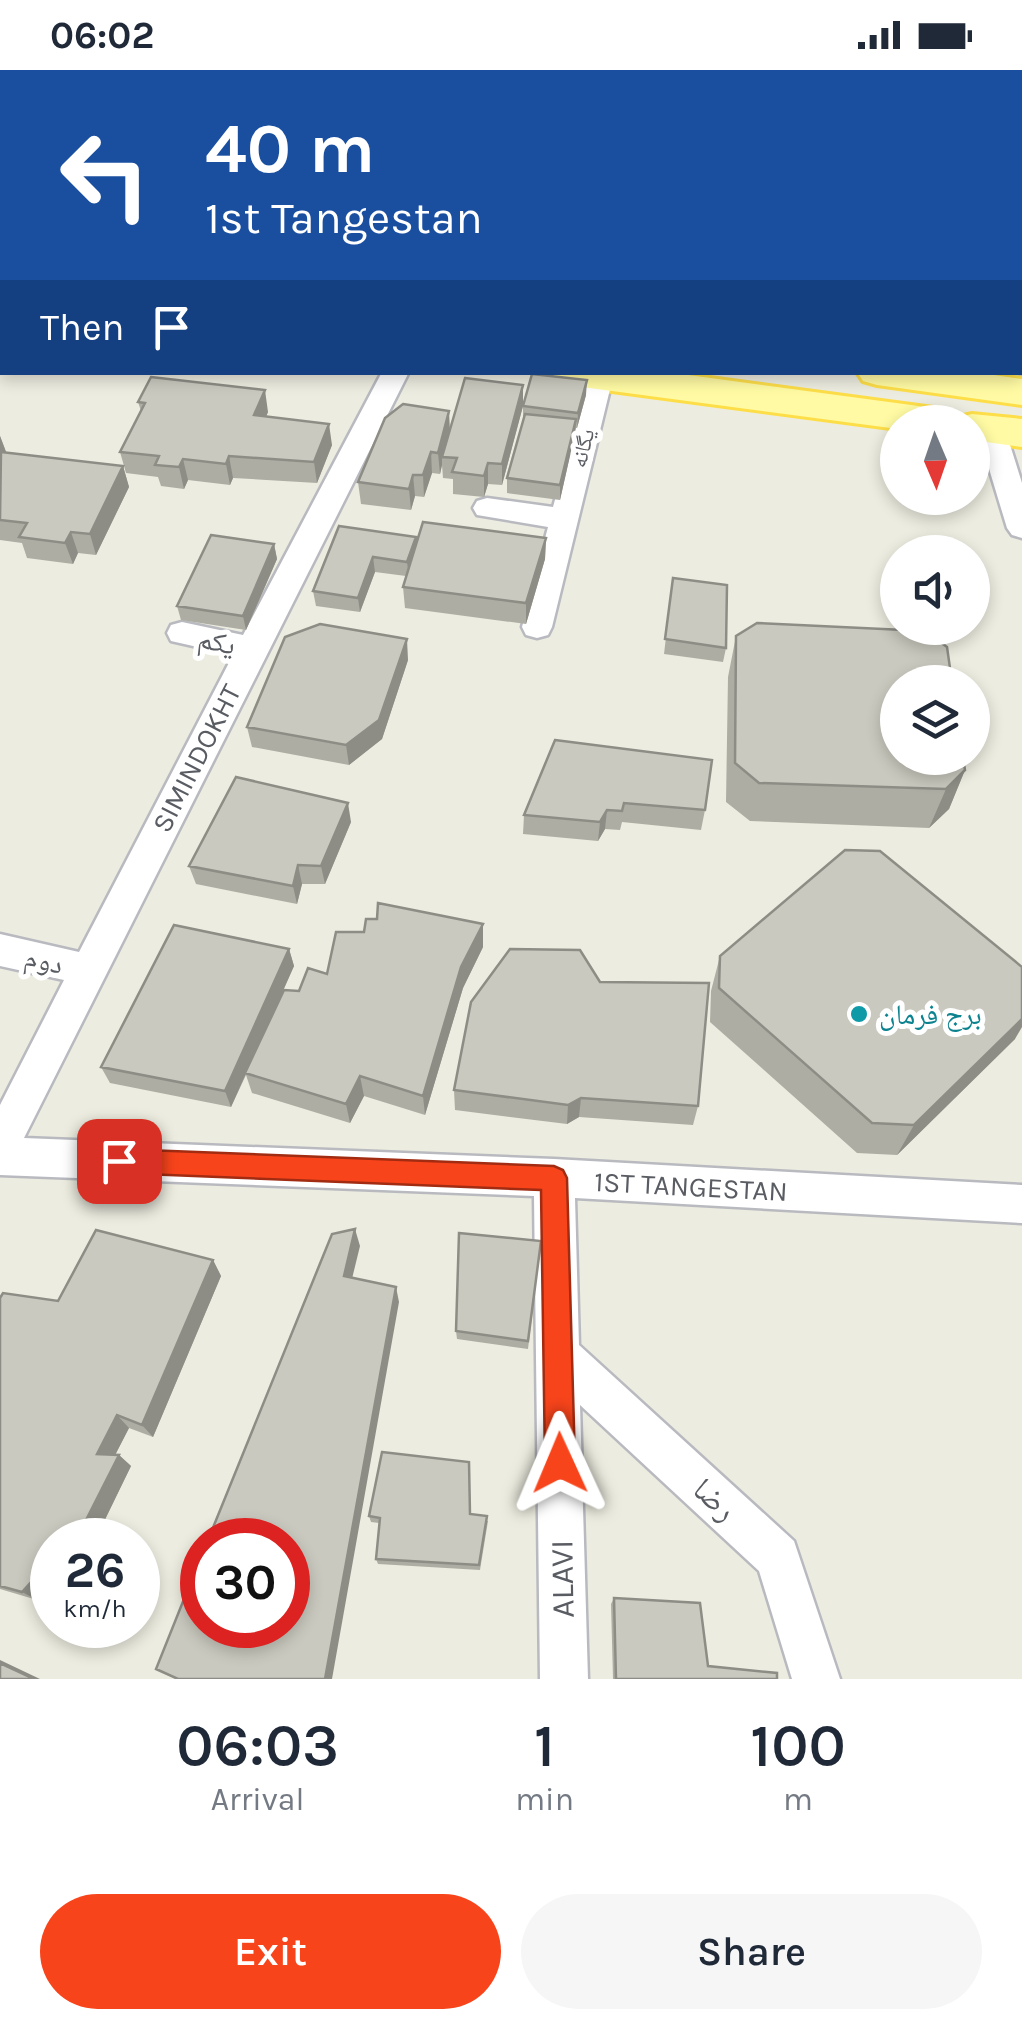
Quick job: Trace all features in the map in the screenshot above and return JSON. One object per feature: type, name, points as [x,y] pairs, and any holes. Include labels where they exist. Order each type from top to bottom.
[{"type":"main road","points":[[583,375],[880,414]]},
{"type":"main road","points":[[912,375],[1022,392]]},
{"type":"street","name":"SIMINDOKHT","points":[[0,1145],[394,375]]},
{"type":"street","name":"یگانه","points":[[537,627],[564,519],[583,375]]},
{"type":"street","points":[[995,429],[1022,528]]},
{"type":"street","points":[[487,508],[564,519]]},
{"type":"street","name":"یکم","points":[[182,634],[252,648]]},
{"type":"street","name":"دوم","points":[[0,950],[88,970]]},
{"type":"street","name":"1ST TANGESTAN","points":[[0,1156],[554,1178],[1022,1204]]},
{"type":"street","name":"ALAVI","points":[[554,1178],[564,1679]]},
{"type":"street","name":"رضا","points":[[558,1356],[778,1557],[816,1679]]},
{"type":"building","points":[[532,375],[587,380],[578,413],[523,406]]},
{"type":"building","points":[[151,377],[265,390],[254,415],[329,424],[314,462],[229,456],[226,464],[183,459],[179,467],[155,465],[159,456],[120,452],[145,403],[138,402]]},
{"type":"building","points":[[465,378],[523,385],[502,464],[488,463],[484,476],[452,472],[457,458],[442,457]]},
{"type":"building","points":[[403,404],[449,411],[438,453],[431,452],[423,475],[413,475],[409,489],[358,482],[385,418]]},
{"type":"building","points":[[525,414],[576,419],[560,485],[507,478]]},
{"type":"building","points":[[1,452],[123,466],[90,534],[71,532],[65,543],[19,537],[27,523],[0,520]]},
{"type":"building","points":[[423,522],[546,538],[526,603],[403,587]]},
{"type":"building","points":[[339,526],[416,537],[407,562],[373,557],[358,598],[313,591]]},
{"type":"building","points":[[211,535],[274,544],[243,616],[177,606]]},
{"type":"building","points":[[673,578],[727,585],[726,648],[665,639]]},
{"type":"building","points":[[757,623],[880,629],[880,645],[944,645],[950,665],[880,665],[880,775],[960,775],[946,789],[759,783],[735,763],[736,636]]},
{"type":"building","points":[[320,624],[407,639],[379,720],[346,745],[247,727],[285,637]]},
{"type":"building","points":[[555,740],[712,760],[705,810],[624,803],[622,811],[607,810],[600,822],[524,815]]},
{"type":"building","points":[[236,777],[348,803],[321,866],[298,865],[293,886],[189,866]]},
{"type":"building","name":"برج فرمان","points":[[845,850],[880,851],[1022,967],[1022,1019],[914,1125],[872,1123],[719,988],[720,956]]},
{"type":"building","points":[[378,903],[483,924],[461,967],[423,1096],[360,1076],[346,1104],[245,1073],[284,990],[299,991],[308,968],[327,974],[336,932],[364,932],[366,919],[377,919]]},
{"type":"building","points":[[174,925],[289,949],[225,1091],[101,1067]]},
{"type":"building","points":[[510,949],[580,950],[600,982],[709,983],[698,1106],[581,1098],[568,1105],[454,1090],[471,1002]]},
{"type":"building","points":[[355,1229],[344,1276],[396,1287],[325,1679],[178,1679],[156,1669],[180,1609],[180,1648],[310,1648],[310,1518],[217,1518],[332,1234]]},
{"type":"building","points":[[96,1230],[213,1260],[142,1425],[117,1415],[97,1454],[119,1455],[87,1518],[30,1518],[30,1583],[22,1592],[0,1586],[0,1298],[3,1293],[58,1301]]},
{"type":"building","points":[[459,1233],[541,1241],[528,1341],[456,1331]]},
{"type":"building","points":[[382,1452],[469,1462],[470,1514],[487,1516],[479,1565],[376,1559],[380,1518],[369,1516]]},
{"type":"building","points":[[614,1598],[700,1603],[708,1666],[777,1673],[777,1679],[616,1679]]},
{"type":"building","points":[[0,1663],[34,1679],[0,1679]]},
{"type":"place","name":"برج فرمان","points":[[859,1014]]},
{"type":"route","points":[[119,1161],[554,1178],[560,1463]]}]
